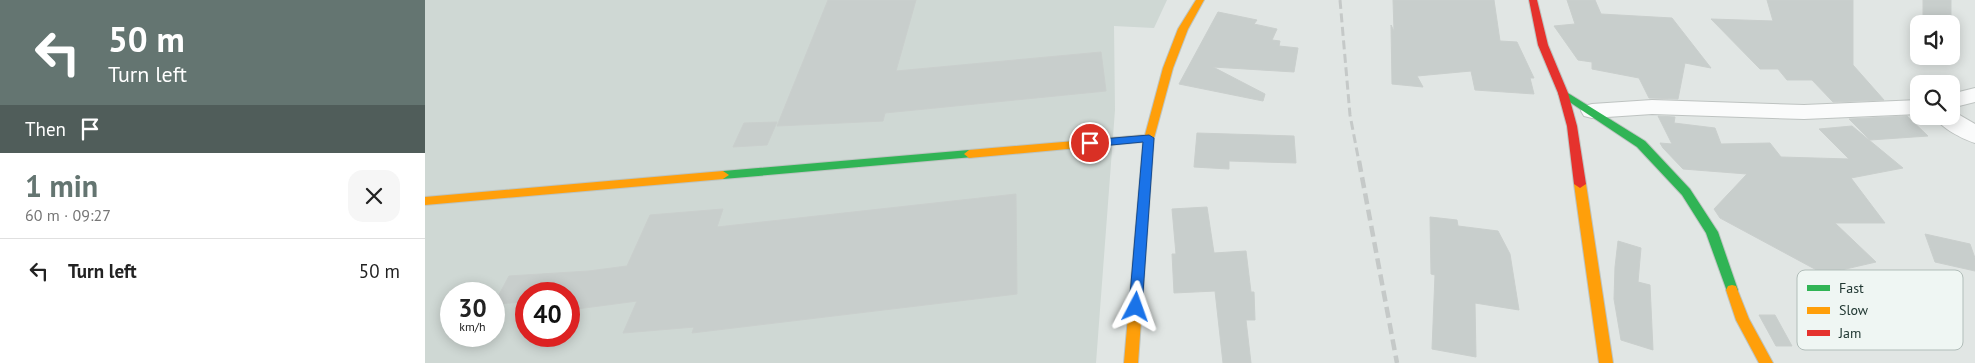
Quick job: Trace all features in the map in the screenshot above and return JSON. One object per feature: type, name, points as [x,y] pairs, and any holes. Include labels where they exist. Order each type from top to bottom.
[{"type":"street","points":[[1131,363],[1149,138],[1168,68],[1183,29],[1200,0]]},
{"type":"street","points":[[1533,0],[1543,45],[1563,93],[1572,126],[1606,363]]},
{"type":"street","points":[[1563,93],[1641,144],[1686,192],[1712,232],[1743,320],[1766,363]]},
{"type":"street","points":[[1960,99],[1975,95]]},
{"type":"street","points":[[1592,111],[1652,107],[1803,112],[1910,107]]},
{"type":"street","points":[[1959,125],[1975,135]]},
{"type":"street","points":[[425,201],[1149,138]]},
{"type":"shaded area","points":[[425,0],[1167,0],[1154,28],[1114,26],[1115,110],[1096,363],[425,363]]},
{"type":"building","points":[[828,0],[916,0],[896,71],[1101,52],[1106,91],[885,113],[883,121],[777,126]]},
{"type":"building","points":[[1393,0],[1494,0],[1500,41],[1517,42],[1534,78],[1530,78],[1534,94],[1475,90],[1471,71],[1417,76],[1423,87],[1392,84],[1391,25],[1394,31]]},
{"type":"building","points":[[1567,0],[1595,0],[1601,14],[1672,18],[1711,68],[1685,63],[1678,99],[1649,98],[1639,78],[1592,69],[1592,62],[1578,60],[1554,26],[1575,24]]},
{"type":"building","points":[[1767,0],[1853,0],[1853,65],[1884,100],[1833,102],[1812,80],[1787,80],[1778,69],[1760,69],[1711,19],[1773,21]]},
{"type":"building","points":[[1923,0],[1951,0],[1951,15],[1923,15]]},
{"type":"building","points":[[1218,12],[1257,20],[1254,24],[1277,29],[1272,40],[1280,41],[1279,46],[1298,48],[1294,72],[1213,67],[1265,94],[1263,101],[1179,84]]},
{"type":"building","points":[[1658,116],[1675,117],[1674,123],[1715,128],[1721,144],[1770,143],[1781,157],[1849,159],[1819,129],[1852,126],[1903,168],[1851,178],[1885,223],[1835,223],[1876,262],[1841,270],[1817,270],[1720,218],[1714,209],[1747,174],[1683,169],[1660,143],[1672,144]]},
{"type":"building","points":[[1907,116],[1910,119],[1910,125],[1916,125],[1928,136],[1870,140],[1849,119]]},
{"type":"building","points":[[777,122],[767,145],[733,147],[744,123]]},
{"type":"building","points":[[1197,133],[1294,136],[1296,163],[1229,161],[1229,169],[1194,167]]},
{"type":"building","points":[[1016,194],[1017,294],[692,333],[694,327],[623,333],[637,301],[580,309],[580,282],[515,282],[515,303],[505,303],[505,283],[509,276],[589,271],[627,266],[650,215],[723,209],[717,227]]},
{"type":"building","points":[[1207,207],[1214,253],[1246,251],[1251,292],[1254,292],[1255,320],[1246,320],[1251,363],[1223,363],[1215,291],[1174,293],[1172,254],[1176,254],[1172,209]]},
{"type":"building","points":[[1430,217],[1457,220],[1458,226],[1498,231],[1510,254],[1519,310],[1475,303],[1476,357],[1432,349],[1435,275],[1431,274]]},
{"type":"building","points":[[1925,234],[1970,244],[1975,258],[1975,271],[1935,262]]},
{"type":"building","points":[[1618,241],[1641,248],[1638,282],[1650,285],[1653,350],[1621,340],[1614,299]]},
{"type":"building","points":[[1759,315],[1775,315],[1792,346],[1776,346]]},
{"type":"railway","points":[[1340,0],[1350,115],[1359,162]]},
{"type":"railway","points":[[1359,161],[1397,363]]},
{"type":"traffic: fast","points":[[1563,93],[1641,144],[1686,192],[1712,232],[1732,290]]},
{"type":"traffic: fast","points":[[723,175],[969,154]]},
{"type":"traffic: slow","points":[[1131,363],[1149,138],[1168,68],[1183,29],[1200,0]]},
{"type":"traffic: slow","points":[[969,154],[1149,138]]},
{"type":"traffic: slow","points":[[425,201],[723,175]]},
{"type":"traffic: slow","points":[[1580,184],[1606,363]]},
{"type":"traffic: slow","points":[[1732,290],[1743,320],[1766,363]]},
{"type":"traffic: jam","points":[[1533,0],[1543,45],[1563,93],[1572,126],[1580,184]]},
{"type":"route","points":[[1090,143],[1149,138],[1136,307]]}]
